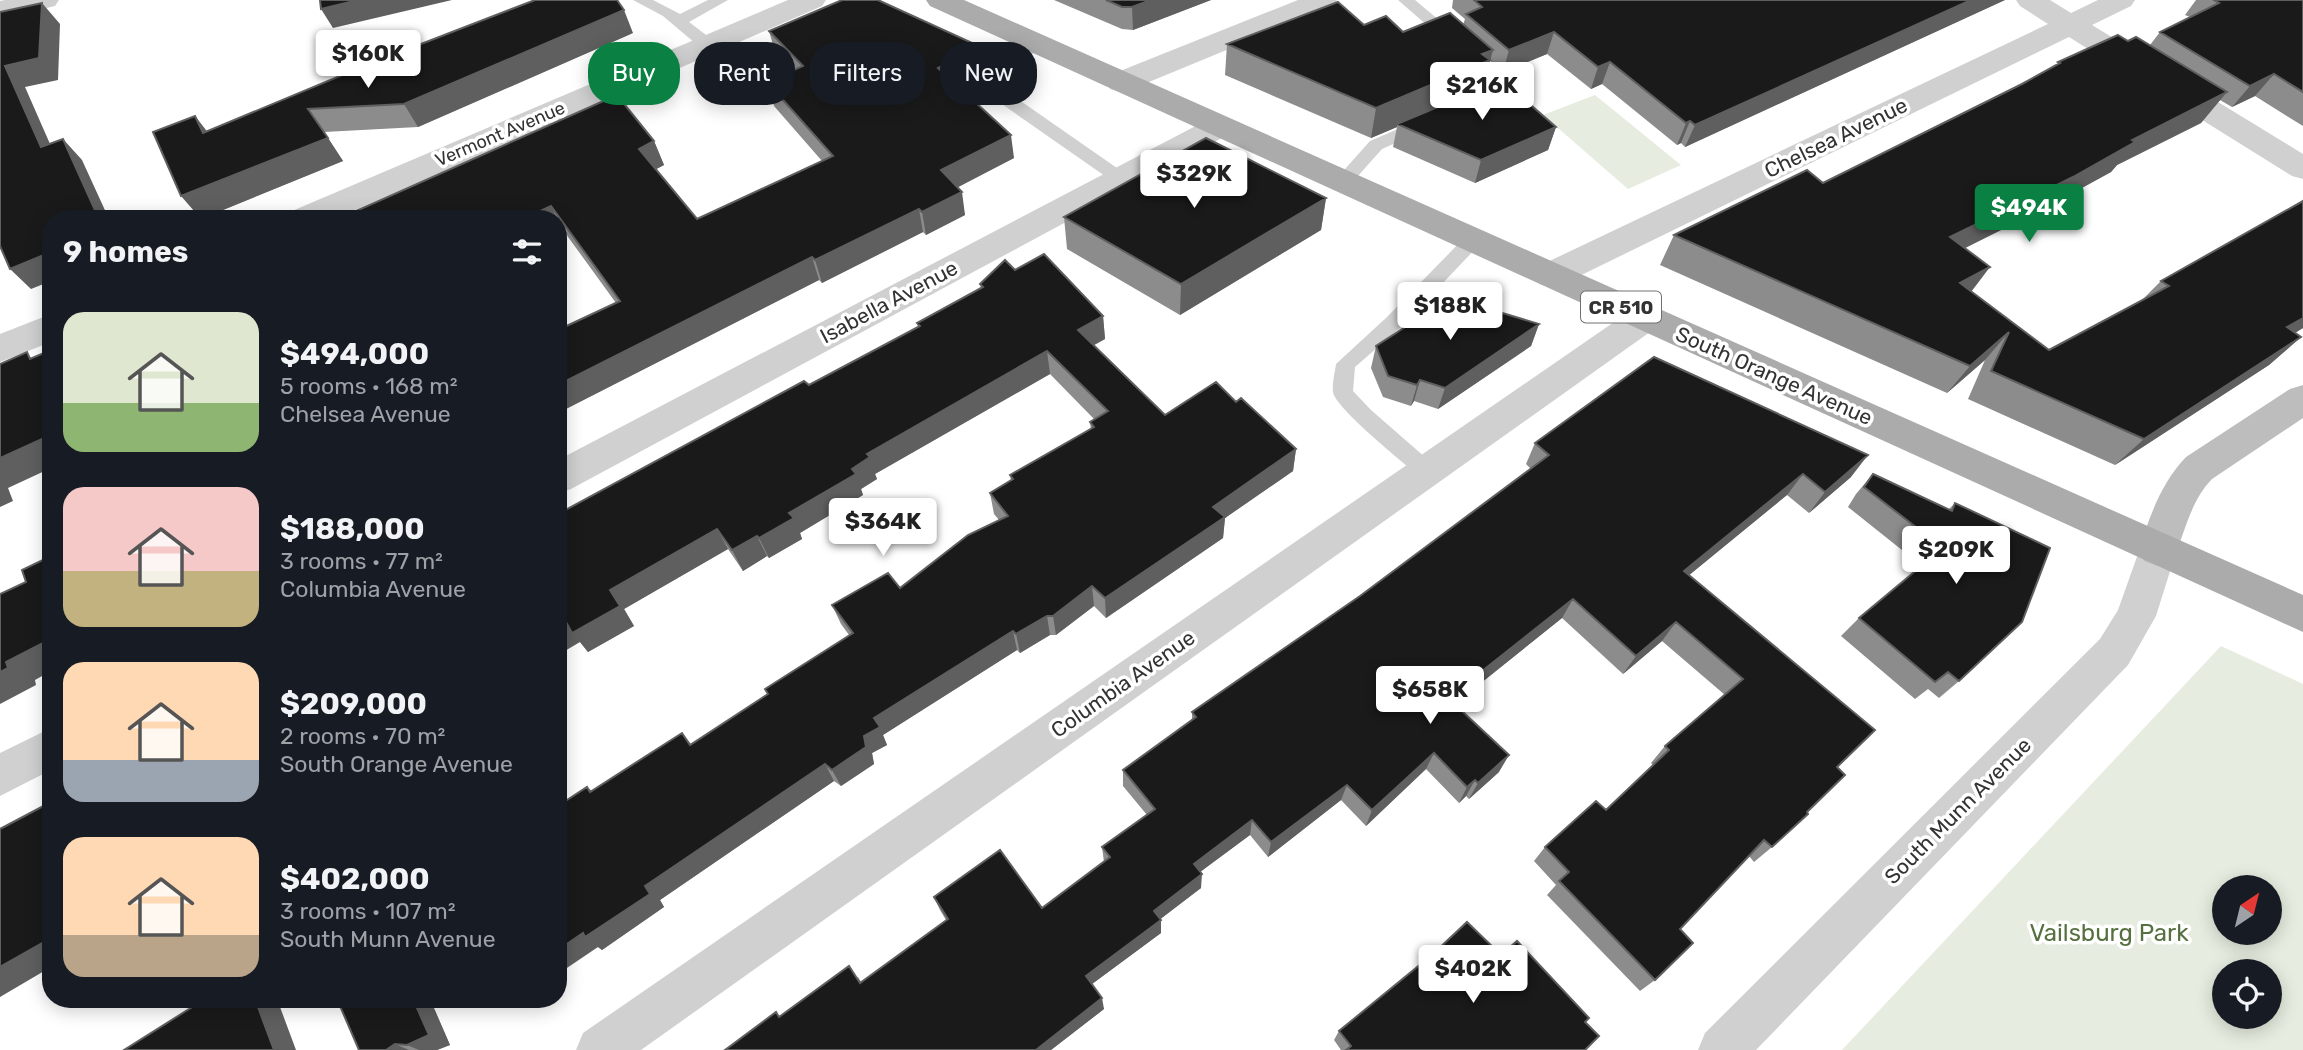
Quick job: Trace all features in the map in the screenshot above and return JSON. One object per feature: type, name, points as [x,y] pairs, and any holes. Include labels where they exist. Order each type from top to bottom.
[{"type":"main road","name":"South Orange Avenue","points":[[940,0],[1032,42]]},
{"type":"main road","name":"South Orange Avenue","points":[[1037,44],[2303,614]]},
{"type":"main road","points":[[2158,549],[2178,492],[2187,479],[2199,468],[2303,399]]},
{"type":"street","points":[[0,10],[45,0]]},
{"type":"street","name":"Vermont Avenue","points":[[715,42],[813,0]]},
{"type":"street","points":[[1121,82],[1323,0]]},
{"type":"street","points":[[2030,0],[2303,168]]},
{"type":"street","name":"Chelsea Avenue","points":[[1550,275],[2121,0]]},
{"type":"street","name":"Vermont Avenue","points":[[324,210],[694,51]]},
{"type":"street","name":"Isabella Avenue","points":[[567,473],[1220,127]]},
{"type":"street","name":"Columbia Avenue","points":[[600,1050],[1646,318]]},
{"type":"street","points":[[0,349],[42,331]]},
{"type":"street","name":"South Munn Avenue","points":[[1722,1050],[2114,652],[2127,636],[2141,606],[2158,549]]},
{"type":"street","points":[[0,775],[42,753]]},
{"type":"lane","points":[[640,0],[679,21],[704,42]]},
{"type":"lane","points":[[679,21],[720,0]]},
{"type":"lane","points":[[1406,0],[1509,88],[1473,104]]},
{"type":"lane","points":[[1015,105],[1121,179]]},
{"type":"lane","points":[[1343,182],[1376,145],[1437,119]]},
{"type":"lane","points":[[1427,471],[1364,416],[1343,393],[1346,364],[1394,322],[1473,240]]},
{"type":"green space","points":[[1595,95],[1681,165],[1628,189],[1543,115]]},
{"type":"green space","name":"Vailsburg Park","points":[[2221,646],[2303,684],[2303,1050],[1842,1050]]},
{"type":"building","points":[[320,0],[358,0],[321,9]]},
{"type":"building","points":[[535,0],[617,0],[624,10],[404,104],[308,109],[328,138],[181,196],[153,132],[195,116],[203,133],[364,66]]},
{"type":"building","points":[[842,0],[878,0],[970,42],[940,42],[940,105],[978,105],[1011,135],[941,170],[962,192],[922,212],[919,209],[815,260],[812,257],[567,380],[567,326],[620,301],[567,228],[567,210],[554,210],[551,206],[542,210],[358,210],[594,105],[625,105],[654,141],[639,149],[697,219],[833,156],[788,105],[795,105],[795,70],[803,66],[795,58],[795,42],[780,42],[769,31]]},
{"type":"building","points":[[1106,0],[1151,0],[1132,7],[1122,7]]},
{"type":"building","points":[[1474,0],[1971,0],[1695,125],[1690,121],[1686,123],[1610,62],[1598,67],[1554,32],[1509,50],[1466,14],[1482,7]]},
{"type":"building","points":[[2214,0],[2303,0],[2303,92],[2274,74],[2250,86],[2160,32],[2219,3]]},
{"type":"building","points":[[1338,2],[1364,25],[1386,16],[1403,32],[1450,13],[1493,50],[1482,54],[1490,60],[1376,108],[1227,44]]},
{"type":"building","points":[[42,3],[39,58],[5,66],[41,147],[63,139],[95,210],[42,210],[42,256],[10,269],[0,246],[0,12]]},
{"type":"building","points":[[2118,35],[2128,41],[2136,37],[2227,92],[2132,140],[2135,142],[2073,177],[1950,237],[1990,267],[1960,283],[2049,350],[2169,286],[2161,281],[2303,201],[2303,318],[2287,327],[2301,337],[2144,439],[1991,371],[2009,332],[1970,366],[1674,235],[1807,170],[1823,183],[2022,84],[2060,63],[2058,62]]},
{"type":"building","points":[[1502,80],[1556,127],[1481,160],[1397,124]]},
{"type":"building","points":[[1206,138],[1326,198],[1181,284],[1064,217]]},
{"type":"building","points":[[1044,254],[1103,316],[1078,330],[1165,415],[1216,382],[1236,402],[1241,398],[1296,449],[1213,507],[1225,517],[1105,598],[1092,586],[1053,616],[1047,616],[1016,634],[1013,631],[874,718],[880,727],[864,736],[866,747],[832,770],[825,764],[645,886],[650,894],[585,937],[583,933],[567,944],[567,800],[587,787],[590,792],[682,733],[690,745],[768,694],[765,689],[853,633],[832,605],[888,573],[900,588],[968,535],[1008,516],[990,493],[1013,479],[1010,475],[1094,427],[1090,422],[1108,411],[1047,351],[867,454],[870,457],[852,469],[856,474],[789,513],[794,518],[759,538],[757,536],[732,550],[717,529],[610,590],[620,606],[572,633],[567,624],[567,509],[804,381],[809,385],[920,326],[917,323],[983,287],[980,284],[1005,260],[1015,270]]},
{"type":"building","points":[[1458,293],[1487,304],[1489,309],[1539,324],[1445,388],[1420,380],[1417,385],[1388,376],[1376,346]]},
{"type":"building","points":[[27,352],[30,359],[42,354],[42,439],[0,458],[0,364]]},
{"type":"building","points":[[1654,357],[1868,455],[1825,492],[1803,474],[1684,571],[1875,730],[1837,767],[1845,775],[1807,812],[1808,814],[1772,847],[1764,840],[1680,929],[1693,943],[1655,980],[1559,881],[1569,872],[1545,847],[1596,801],[1606,810],[1669,750],[1665,746],[1743,679],[1676,622],[1636,656],[1573,599],[1448,698],[1509,755],[1478,783],[1475,780],[1467,787],[1434,753],[1372,810],[1347,785],[1271,842],[1252,820],[1194,864],[1202,874],[1154,911],[1161,920],[1086,976],[1102,998],[1036,1050],[725,1050],[776,1012],[779,1017],[849,966],[860,983],[948,919],[934,897],[1000,850],[1042,908],[1110,857],[1102,847],[1155,809],[1123,770],[1196,717],[1192,712],[1360,596],[1549,455],[1535,443]]},
{"type":"building","points":[[1873,474],[1952,511],[1955,503],[2050,548],[2022,622],[1959,681],[1948,672],[1935,682],[1859,618],[1943,548],[1864,487]]},
{"type":"building","points":[[42,560],[42,644],[6,662],[8,668],[0,672],[0,594],[26,582],[22,570]]},
{"type":"building","points":[[42,807],[42,943],[0,967],[0,829]]},
{"type":"building","points":[[1467,922],[1501,955],[1517,941],[1589,1018],[1585,1022],[1599,1036],[1585,1050],[1346,1050],[1351,1046],[1339,1031],[1433,954]]},
{"type":"building","points":[[191,1008],[258,1008],[274,1050],[124,1050]]},
{"type":"building","points":[[341,1008],[417,1008],[429,1035],[407,1045],[395,1044],[386,1050],[359,1050]]}]
